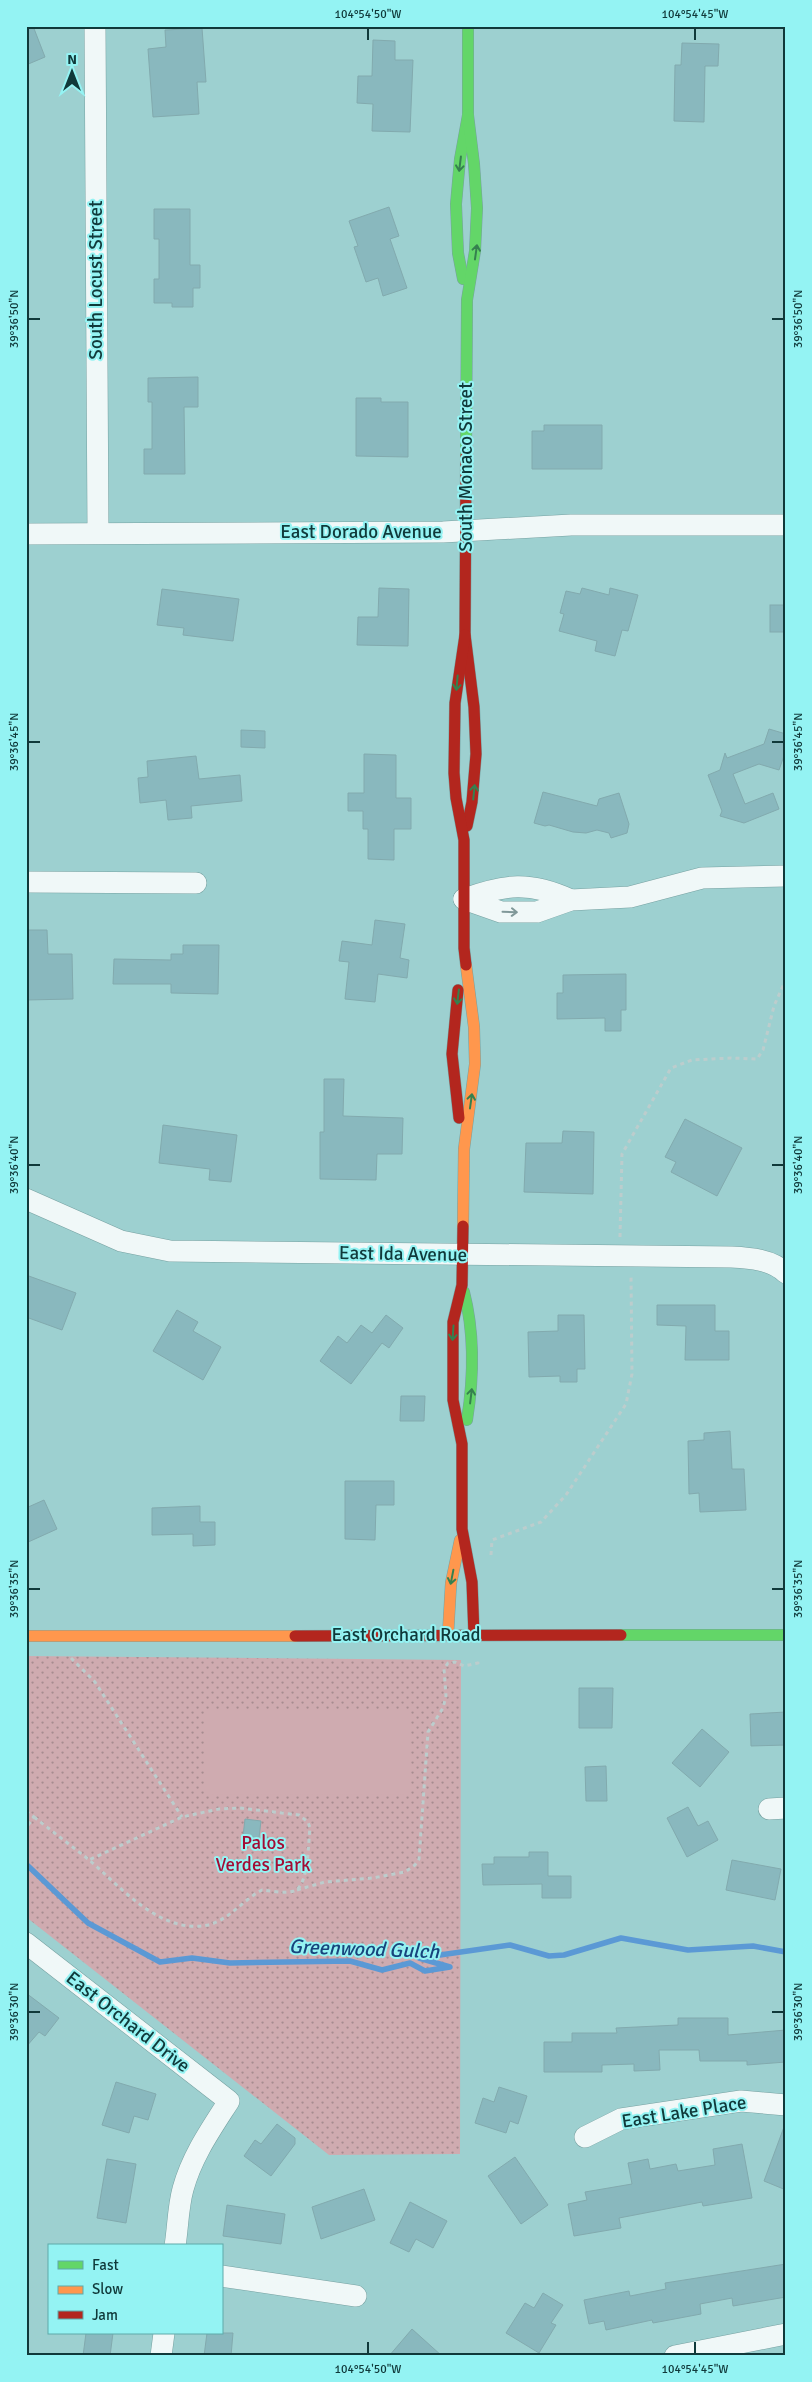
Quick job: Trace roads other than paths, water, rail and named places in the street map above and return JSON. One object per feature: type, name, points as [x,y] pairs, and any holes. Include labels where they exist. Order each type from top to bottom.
[{"type":"street","name":"South Locust Street","points":[[94,26],[98,533]]},
{"type":"street","name":"South Monaco Street","points":[[464,840],[473,801],[477,752],[474,692],[466,635],[467,300],[476,253],[478,213],[478,185],[468,115],[468,26]]},
{"type":"street","name":"South Monaco Street","points":[[467,300],[458,253],[456,204],[460,159],[468,115]]},
{"type":"street","name":"East Dorado Avenue","points":[[26,534],[443,532],[571,525],[786,525]]},
{"type":"street","name":"South Monaco Street","points":[[462,1444],[453,1400],[452,1352],[453,1322],[462,1285],[464,1149],[475,1052],[464,948],[464,840],[456,798],[454,737],[458,673],[466,635]]},
{"type":"street","points":[[464,899],[492,909],[537,912],[571,900],[630,897],[702,878],[717,876],[786,876]]},
{"type":"street","points":[[26,882],[196,883]]},
{"type":"street","name":"South Monaco Street","points":[[464,948],[452,1054],[464,1149]]},
{"type":"street","name":"East Ida Avenue","points":[[26,1199],[100,1233],[135,1245],[161,1250],[195,1252],[626,1255],[749,1258],[773,1264],[786,1274]]},
{"type":"street","name":"South Monaco Street","points":[[462,1285],[472,1322],[471,1399],[462,1444],[462,1529],[472,1582],[474,1635]]},
{"type":"street","name":"South Monaco Street","points":[[448,1635],[451,1583],[462,1529]]},
{"type":"street","name":"East Orchard Road","points":[[26,1636],[786,1635]]},
{"type":"street","name":"East Orchard Drive","points":[[26,1943],[230,2101],[199,2148],[188,2175],[180,2206],[175,2244]]},
{"type":"street","name":"East Lake Place","points":[[585,2137],[621,2119],[740,2101],[786,2106]]},
{"type":"street","points":[[222,2276],[356,2296]]},
{"type":"street","points":[[161,2356],[164,2334]]},
{"type":"street","points":[[675,2356],[786,2334]]},
{"type":"waterway","name":"Greenwood Gulch","points":[[26,1864],[88,1923],[160,1962],[192,1958],[230,1963],[350,1961],[382,1970],[410,1963],[425,1971],[450,1967],[419,1958],[510,1945],[549,1956],[564,1955],[621,1938],[688,1950],[753,1946],[786,1952]]},
{"type":"park label","name":"Palos Verdes Park","points":[[263,1854]]}]
